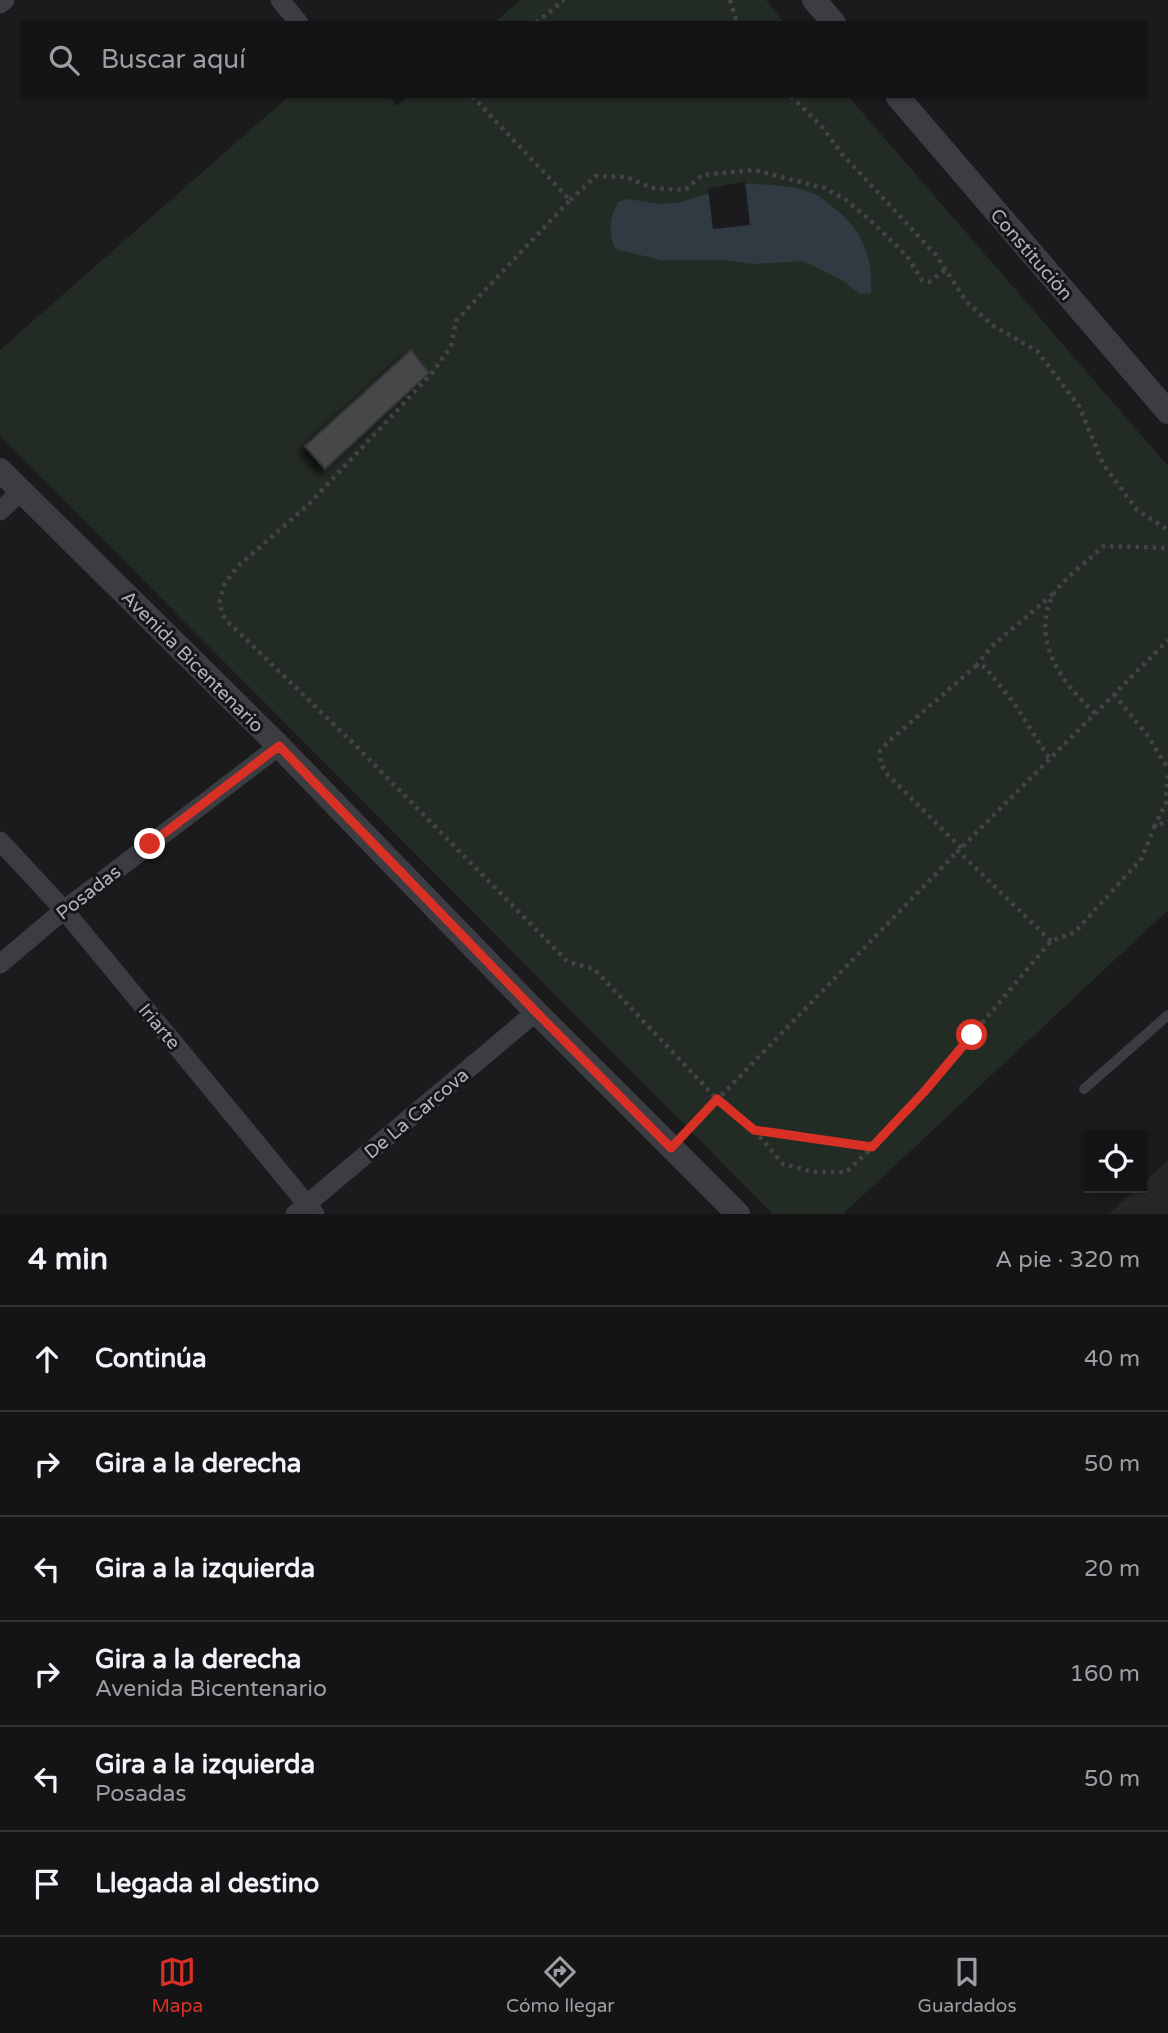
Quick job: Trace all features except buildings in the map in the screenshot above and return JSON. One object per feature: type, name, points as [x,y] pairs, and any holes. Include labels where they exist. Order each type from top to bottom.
[{"type":"street","points":[[0,4],[5,0]]},
{"type":"street","points":[[280,0],[297,21]]},
{"type":"street","points":[[814,0],[832,21]]},
{"type":"street","name":"Constitución","points":[[899,98],[1168,412]]},
{"type":"street","name":"Avenida Bicentenario","points":[[0,470],[279,746],[536,1012],[738,1214]]},
{"type":"street","points":[[0,511],[21,491]]},
{"type":"street","name":"Posadas","points":[[0,964],[64,910],[279,746]]},
{"type":"street","name":"Iriarte","points":[[0,841],[64,910],[306,1211]]},
{"type":"street","name":"De La Carcova","points":[[306,1211],[536,1012]]},
{"type":"lane","points":[[1084,1089],[1168,1015]]},
{"type":"path","points":[[538,21],[564,0]]},
{"type":"path","points":[[730,0],[736,21]]},
{"type":"path","points":[[474,98],[570,200]]},
{"type":"path","points":[[793,98],[823,128],[842,155],[936,255],[966,301],[992,325],[1037,351],[1051,367],[1079,406],[1103,464],[1137,510],[1168,530]]},
{"type":"path","points":[[945,270],[929,282],[922,281],[907,256],[871,221],[846,200],[825,188],[754,170],[702,175],[685,190],[653,188],[626,177],[596,176],[456,321],[451,346],[433,372],[308,505],[237,567],[225,583],[219,603],[225,619],[355,745],[568,962],[594,969],[717,1099],[754,1130],[783,1164],[813,1172],[846,1172],[924,1092],[1051,942],[1075,932],[1142,858],[1166,803],[1168,770],[1147,734],[1114,694]]},
{"type":"path","points":[[1051,942],[887,774],[881,764],[880,751],[976,666],[992,646],[1104,546],[1168,548]]},
{"type":"path","points":[[1054,593],[1046,616],[1045,640],[1052,661],[1075,696],[1095,713]]},
{"type":"path","points":[[671,1148],[959,849],[1168,640]]},
{"type":"path","points":[[976,666],[985,667],[1014,703],[1049,758]]},
{"type":"path","points":[[1154,827],[1168,821]]},
{"type":"path","points":[[754,1130],[872,1147]]},
{"type":"shaded area","points":[[520,0],[766,0],[782,21],[496,21]]},
{"type":"shaded area","points":[[287,98],[390,98],[397,106],[407,98],[850,98],[1168,466],[1168,910],[843,1214],[773,1214],[0,436],[0,350]]},
{"type":"shaded area","points":[[743,184],[804,190],[815,194],[841,213],[863,243],[870,267],[871,293],[859,294],[845,282],[804,261],[753,264],[724,260],[661,260],[615,249],[610,226],[618,202],[628,199],[660,204],[677,203]]},
{"type":"shaded area","points":[[1168,1160],[1168,1214],[1109,1214],[1132,1193],[1147,1193],[1147,1179]]},
{"type":"pier","points":[[745,181],[750,225],[713,229],[708,189]]},
{"type":"route","points":[[150,844],[279,746],[671,1148],[717,1099],[754,1130],[872,1147],[924,1092],[972,1035]]}]
